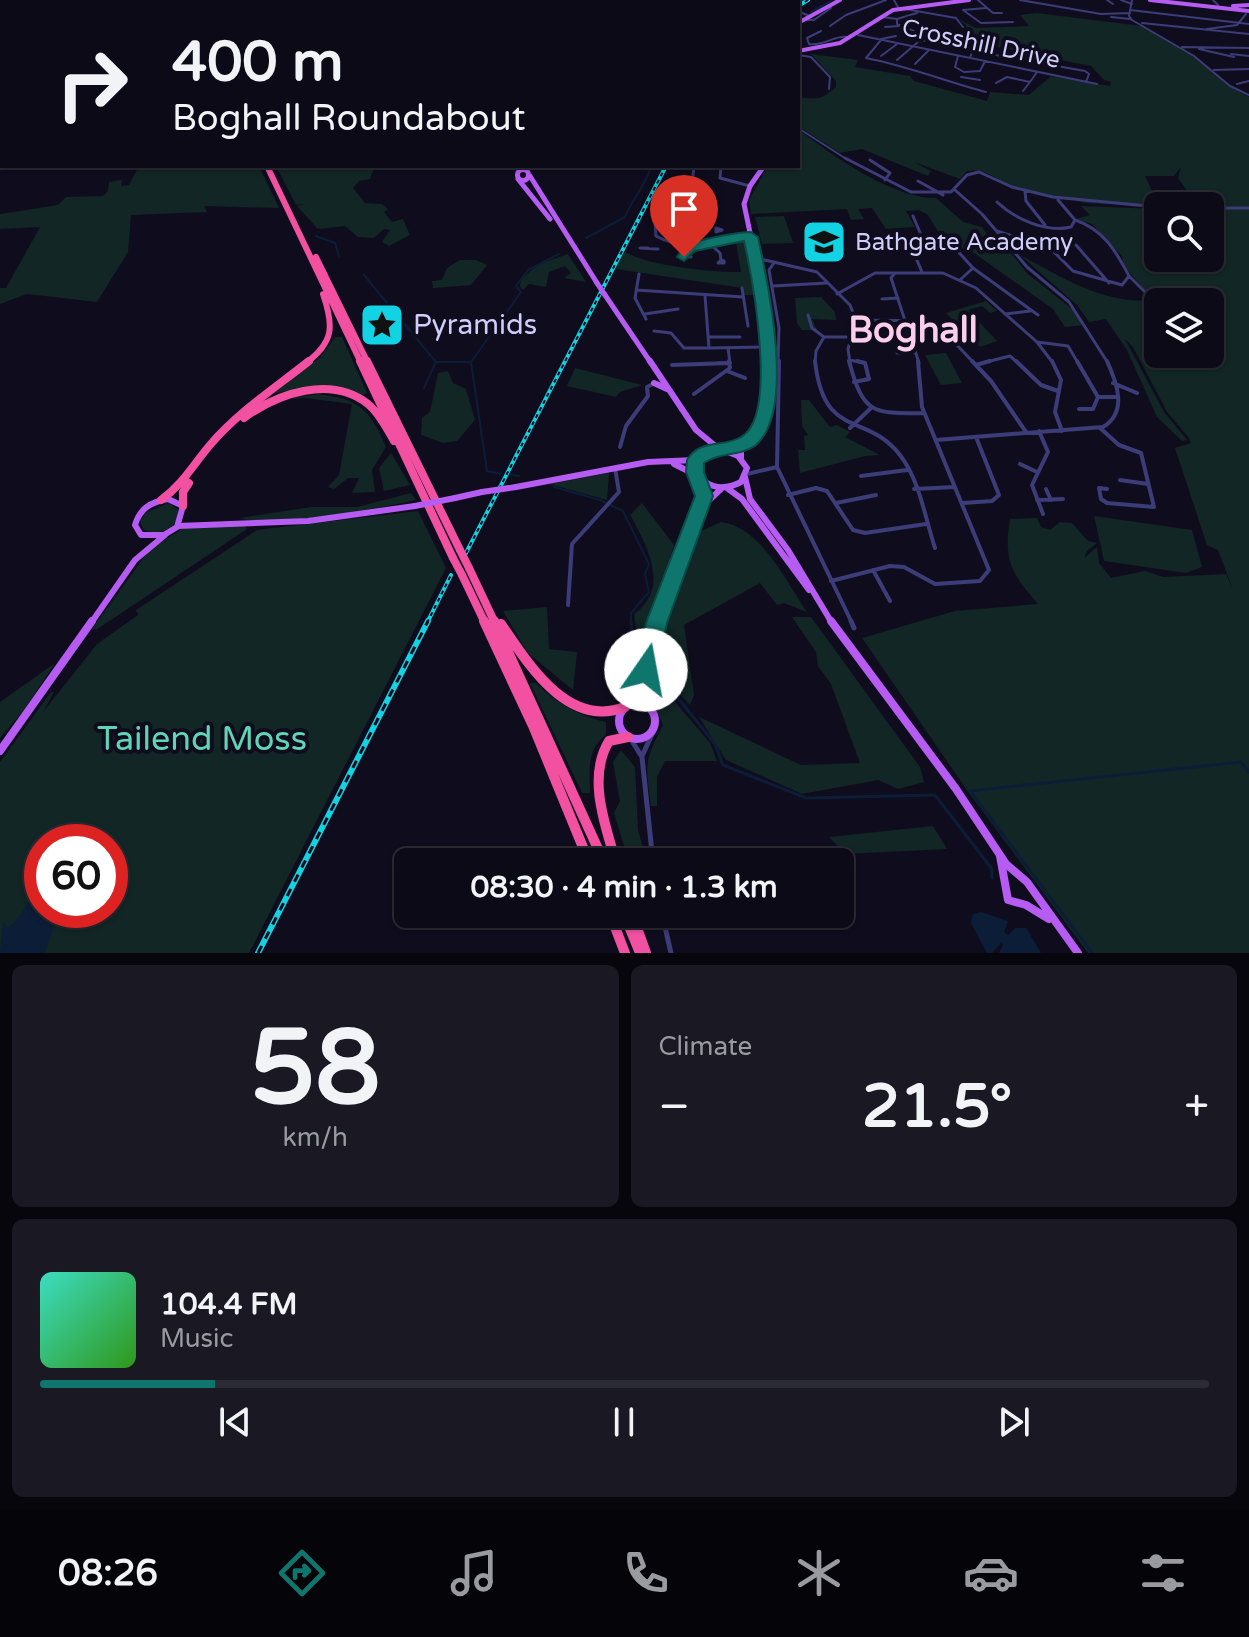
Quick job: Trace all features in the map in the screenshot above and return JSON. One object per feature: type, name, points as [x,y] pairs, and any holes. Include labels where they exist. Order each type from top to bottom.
[{"type":"highway","points":[[161,500],[177,489],[210,445],[242,413],[309,363],[331,337],[332,318],[271,168]]},
{"type":"highway","points":[[271,168],[465,571],[583,848]]},
{"type":"highway","points":[[288,209],[426,497]]},
{"type":"highway","points":[[184,510],[186,487],[236,425],[265,404],[289,394],[317,390],[349,395],[372,408],[457,554]]},
{"type":"highway","points":[[465,571],[525,660],[557,693],[600,716],[611,715],[627,706]]},
{"type":"highway","points":[[485,600],[598,848]]},
{"type":"highway","points":[[613,848],[602,805],[599,761],[609,741],[629,737]]},
{"type":"highway","points":[[615,928],[625,953]]},
{"type":"highway","points":[[630,928],[640,953]]},
{"type":"highway","points":[[637,928],[646,953]]},
{"type":"main road","points":[[801,21],[840,0]]},
{"type":"main road","points":[[800,53],[858,35],[900,8],[969,0]]},
{"type":"main road","points":[[1150,0],[1230,7],[1240,4],[1248,10]]},
{"type":"main road","points":[[515,168],[517,177],[563,233]]},
{"type":"main road","points":[[518,168],[528,174],[563,233],[699,433],[743,461]]},
{"type":"main road","points":[[763,168],[750,186],[744,204],[767,314],[769,347],[765,414],[759,430],[741,451],[750,499],[788,550],[816,599]]},
{"type":"main road","points":[[517,177],[528,174]]},
{"type":"main road","points":[[654,383],[670,391]]},
{"type":"main road","points":[[644,681],[650,708],[656,718],[654,730],[646,737],[629,737],[618,722],[644,681],[656,623],[704,496],[698,478],[699,433]]},
{"type":"main road","points":[[135,560],[178,526],[201,521],[301,521],[415,506],[655,461],[670,463],[697,458],[747,443]]},
{"type":"main road","points":[[670,463],[742,499],[758,526],[816,599],[1018,877],[1078,953]]},
{"type":"main road","points":[[699,511],[724,488],[746,476]]},
{"type":"main road","points":[[0,751],[135,560],[140,548],[136,530],[140,513],[161,500],[174,500],[201,521]]},
{"type":"main road","points":[[178,526],[184,510]]},
{"type":"main road","points":[[136,530],[148,537],[165,535]]},
{"type":"main road","points":[[627,706],[637,703],[650,708]]},
{"type":"main road","points":[[997,845],[1008,900],[1026,905],[1059,927]]},
{"type":"main road","points":[[1006,879],[1018,877]]},
{"type":"main road","points":[[1026,905],[1032,892]]},
{"type":"street","points":[[830,26],[856,11],[886,0]]},
{"type":"street","points":[[894,0],[900,8],[956,18],[963,27]]},
{"type":"street","points":[[978,0],[996,15],[1002,13]]},
{"type":"street","points":[[1020,0],[1101,14],[1179,15],[1249,24]]},
{"type":"street","points":[[1107,0],[1113,4]]},
{"type":"street","points":[[1121,0],[1132,2],[1130,19]]},
{"type":"street","points":[[1213,0],[1218,5]]},
{"type":"street","points":[[1171,2],[1179,15]]},
{"type":"street","points":[[1240,4],[1248,10]]},
{"type":"street","points":[[801,21],[817,19],[831,8],[830,5]]},
{"type":"street","points":[[1230,7],[1248,10]]},
{"type":"street","points":[[979,22],[963,10],[986,8]]},
{"type":"street","points":[[1207,30],[1240,22],[1248,10]]},
{"type":"street","points":[[882,17],[897,19],[918,12]]},
{"type":"street","points":[[802,13],[810,16]]},
{"type":"street","points":[[1111,17],[1130,19],[1139,24],[1249,95]]},
{"type":"street","points":[[897,19],[899,26]]},
{"type":"street","points":[[972,24],[1014,22]]},
{"type":"street","points":[[1139,24],[1249,34]]},
{"type":"street","points":[[885,27],[899,26],[965,39]]},
{"type":"street","points":[[821,31],[807,38],[809,44],[823,46],[841,36],[850,38]]},
{"type":"street","name":"Crosshill Drive","points":[[858,35],[1097,84]]},
{"type":"street","points":[[896,36],[880,40],[866,58],[911,67],[986,92]]},
{"type":"street","points":[[897,60],[924,40],[943,37]]},
{"type":"street","points":[[881,56],[897,44]]},
{"type":"street","points":[[1197,47],[1234,57]]},
{"type":"street","points":[[1180,48],[1249,48]]},
{"type":"street","points":[[970,58],[974,49],[1085,71],[1089,74],[1086,82]]},
{"type":"street","points":[[915,64],[929,50]]},
{"type":"street","points":[[800,54],[811,57],[830,77],[829,89]]},
{"type":"street","points":[[1220,54],[1249,56]]},
{"type":"street","points":[[958,56],[955,67],[964,72],[980,71],[985,61]]},
{"type":"street","points":[[1212,70],[1248,70]]},
{"type":"street","points":[[956,84],[964,72]]},
{"type":"street","points":[[1023,91],[1037,72]]},
{"type":"street","points":[[961,77],[980,80]]},
{"type":"street","points":[[996,83],[1007,77],[1030,82]]},
{"type":"street","points":[[1237,84],[1249,81]]},
{"type":"street","points":[[800,129],[909,192],[943,195],[955,190],[969,173],[978,172],[1025,191],[1056,198],[1103,207],[1144,207]]},
{"type":"street","points":[[870,160],[890,173],[885,180]]},
{"type":"street","points":[[676,201],[692,203],[694,168]]},
{"type":"street","points":[[721,168],[720,178],[750,186]]},
{"type":"street","points":[[918,181],[943,195]]},
{"type":"street","points":[[671,183],[691,184]]},
{"type":"street","points":[[936,440],[1100,428],[1117,412],[1117,397],[1107,363],[1086,323],[972,203],[955,190]]},
{"type":"street","points":[[1025,191],[1026,201],[1045,225]]},
{"type":"street","points":[[671,193],[676,201]]},
{"type":"street","points":[[1056,198],[1075,220],[1091,225],[1100,234],[1122,258],[1129,276],[1144,291]]},
{"type":"street","points":[[676,201],[653,230],[665,243],[690,247],[711,245],[724,238],[751,237]]},
{"type":"street","points":[[997,202],[1007,214],[1066,230],[1075,220]]},
{"type":"street","points":[[1224,208],[1249,208]]},
{"type":"street","points":[[665,215],[675,219]]},
{"type":"street","points":[[913,216],[930,251],[914,252]]},
{"type":"street","points":[[996,230],[1047,247],[1069,269],[1109,283],[1122,285],[1129,276]]},
{"type":"street","points":[[720,232],[724,238]]},
{"type":"street","points":[[1002,238],[1007,234]]},
{"type":"street","points":[[907,237],[922,272]]},
{"type":"street","points":[[648,248],[657,252],[665,243]]},
{"type":"street","points":[[711,245],[720,253],[721,260]]},
{"type":"street","points":[[1076,245],[1109,283]]},
{"type":"street","points":[[953,246],[973,268],[1038,315]]},
{"type":"street","points":[[688,254],[690,247]]},
{"type":"street","points":[[756,258],[812,269],[850,305],[856,320],[849,360],[859,397],[871,408],[897,415],[925,413]]},
{"type":"street","points":[[774,263],[769,270],[779,328],[777,467],[854,628]]},
{"type":"street","points":[[961,279],[973,268]]},
{"type":"street","points":[[837,294],[865,275],[895,273],[922,272],[961,279],[976,288],[1037,342],[1060,372],[1055,412],[1062,431]]},
{"type":"street","points":[[831,581],[873,570],[904,567],[935,584],[986,578],[987,563],[925,413],[915,352],[891,278],[895,273]]},
{"type":"street","points":[[639,274],[636,303],[645,316],[678,309]]},
{"type":"street","points":[[773,286],[827,283]]},
{"type":"street","points":[[742,288],[747,326]]},
{"type":"street","points":[[636,290],[743,297]]},
{"type":"street","points":[[705,296],[709,348]]},
{"type":"street","points":[[882,299],[898,298]]},
{"type":"street","points":[[1005,314],[1032,311]]},
{"type":"street","points":[[808,315],[812,328],[824,337],[851,337]]},
{"type":"street","points":[[856,320],[934,321],[976,365],[1026,432]]},
{"type":"street","points":[[654,331],[671,333],[684,348],[769,347]]},
{"type":"street","points":[[708,337],[740,337]]},
{"type":"street","points":[[824,337],[816,347],[814,359],[821,395],[830,412],[850,428],[891,445],[907,470],[935,548]]},
{"type":"street","points":[[1037,342],[1065,343],[1098,397]]},
{"type":"street","points":[[698,394],[727,371],[730,363],[728,348]]},
{"type":"street","points":[[897,353],[915,352]]},
{"type":"street","points":[[976,365],[1010,356],[1041,385],[1058,391]]},
{"type":"street","points":[[849,360],[865,363],[869,379],[854,382]]},
{"type":"street","points":[[676,366],[730,363]]},
{"type":"street","points":[[727,371],[745,378]]},
{"type":"street","points":[[620,447],[626,426],[648,396],[647,387],[661,377]]},
{"type":"street","points":[[1113,383],[1137,393]]},
{"type":"street","points":[[1098,397],[1117,397]]},
{"type":"street","points":[[1079,409],[1093,409],[1098,397]]},
{"type":"street","points":[[850,428],[871,408]]},
{"type":"street","points":[[1100,428],[1119,445],[1139,450],[1154,507],[1107,503],[1101,499],[1099,488],[1107,489]]},
{"type":"street","points":[[1039,431],[1048,452],[1032,482],[1043,514]]},
{"type":"street","points":[[962,503],[992,501],[999,495],[976,437]]},
{"type":"street","points":[[743,461],[777,467]]},
{"type":"street","points":[[1020,464],[1037,472]]},
{"type":"street","points":[[746,476],[767,467]]},
{"type":"street","points":[[568,605],[572,544],[609,504],[620,487],[615,468]]},
{"type":"street","points":[[861,476],[870,472],[907,470]]},
{"type":"street","points":[[1120,480],[1126,478],[1148,484]]},
{"type":"street","points":[[914,489],[956,487]]},
{"type":"street","points":[[788,495],[821,489],[831,494],[849,526],[865,533],[926,524]]},
{"type":"street","points":[[1046,489],[1051,500]]},
{"type":"street","points":[[836,503],[876,495]]},
{"type":"street","points":[[1037,500],[1063,499]]},
{"type":"street","points":[[873,570],[890,598]]},
{"type":"street","points":[[642,757],[654,730]]},
{"type":"street","points":[[629,737],[642,757],[652,848]]},
{"type":"street","points":[[665,928],[671,953]]},
{"type":"green space","points":[[1037,13],[1141,26],[1198,59],[1228,86],[1249,97],[1249,207],[1224,207],[1224,192],[1188,192],[1178,178],[1181,167],[1174,176],[1145,176],[1152,192],[1144,192],[1144,205],[1085,203],[1010,186],[979,171],[967,171],[960,179],[914,162],[931,171],[928,176],[862,149],[840,153],[800,127],[800,97],[818,98],[836,87],[836,81],[811,54],[858,60],[855,67],[910,76],[914,81],[987,101],[990,92],[1029,95],[1051,76],[1110,86],[1111,82],[1104,80],[1091,66],[967,41],[966,25],[958,19],[976,28],[1029,26],[1020,15]]},
{"type":"green space","points":[[800,130],[864,174],[901,191],[936,198],[963,222],[982,227],[992,241],[1001,241],[1028,274],[1072,309],[1084,325],[1065,327],[1053,309],[974,253],[943,240],[928,215],[919,210],[906,211],[915,227],[886,229],[872,208],[858,209],[864,219],[851,220],[847,209],[751,214],[749,200],[767,168],[800,168]]},
{"type":"green space","points":[[138,168],[260,168],[279,208],[204,206],[207,212],[131,215],[128,252],[97,302],[27,294],[0,304],[0,288],[6,288],[40,227],[0,229],[0,214],[58,205],[66,197],[103,196],[108,191],[109,182],[122,180],[121,186],[129,185]]},
{"type":"green space","points":[[277,168],[374,168],[370,179],[359,181],[353,188],[365,203],[382,204],[388,209],[384,212],[392,222],[403,219],[410,235],[389,246],[382,242],[390,230],[384,229],[374,238],[358,237],[345,226],[318,229],[297,206],[304,204],[296,205]]},
{"type":"green space","points":[[1081,206],[1144,208],[1144,272],[1224,272],[1224,209],[1249,209],[1249,953],[1088,953],[969,793],[862,638],[955,611],[1038,604],[1012,566],[1008,546],[1010,519],[1037,518],[1041,527],[1050,530],[1060,522],[1072,523],[1088,541],[1097,543],[1084,558],[1097,547],[1099,563],[1111,578],[1145,571],[1163,577],[1226,574],[1232,587],[1218,550],[1207,545],[1175,448],[1191,443],[1189,438],[1167,412],[1133,347],[1125,339],[1164,412],[1187,440],[1182,441],[1157,417],[1127,350],[1106,319],[1089,322],[1077,305],[1020,255],[1100,294],[1144,300],[1144,368],[1224,368],[1224,288],[1144,289],[1124,266],[1122,256],[1092,224],[1076,219],[1090,215]]},
{"type":"green space","points":[[784,216],[793,243],[762,244],[755,217]]},
{"type":"green space","points":[[735,237],[751,237],[760,295],[744,295],[743,288],[615,269],[624,251],[662,264],[741,272]]},
{"type":"green space","points":[[568,254],[586,282],[564,278],[571,273],[565,266],[549,272],[546,287],[529,284],[523,290],[520,287],[521,279],[539,264]]},
{"type":"green space","points":[[460,260],[476,260],[487,265],[471,285],[433,288],[432,281],[442,280],[447,268]]},
{"type":"green space","points":[[821,297],[835,312],[836,320],[812,319],[817,330],[802,330],[797,323],[795,298]]},
{"type":"green space","points":[[986,301],[997,311],[990,313],[982,306],[968,310],[997,341],[980,347],[946,313]]},
{"type":"green space","points":[[335,337],[342,337],[367,393],[362,396],[302,389],[269,394],[321,357]]},
{"type":"green space","points":[[946,353],[962,383],[941,385],[925,355]]},
{"type":"green space","points":[[575,368],[642,385],[620,392],[616,397],[567,386]]},
{"type":"green space","points":[[448,371],[453,383],[466,389],[475,420],[457,441],[443,443],[421,435],[422,418],[430,412],[438,373]]},
{"type":"green space","points":[[318,394],[353,403],[374,423],[386,447],[372,470],[375,492],[352,493],[359,478],[348,478],[334,489],[328,487],[339,475],[352,404],[305,398],[281,400]]},
{"type":"green space","points":[[801,400],[809,400],[830,427],[837,425],[850,432],[845,437],[880,455],[800,473],[798,450],[805,450],[804,436],[808,435],[802,426]]},
{"type":"green space","points":[[391,453],[410,485],[384,491],[379,468]]},
{"type":"green space","points":[[609,473],[607,500],[549,484]]},
{"type":"green space","points":[[411,493],[416,500],[325,516],[274,521],[240,518],[311,507],[357,507]]},
{"type":"green space","points":[[169,503],[180,511],[171,527],[156,532],[144,530],[140,522],[145,513]]},
{"type":"green space","points":[[642,503],[674,545],[640,654],[634,614],[645,604],[653,579],[648,553],[630,515]]},
{"type":"green space","name":"Tailend Moss","points":[[418,511],[446,568],[249,953],[0,953],[0,762],[51,692],[54,692],[43,712],[97,644],[138,615],[136,610],[257,530]]},
{"type":"green space","points":[[1094,516],[1192,530],[1202,567],[1186,573],[1104,561]]},
{"type":"green space","points":[[721,522],[735,526],[760,544],[807,612],[784,603],[777,605],[760,583],[684,625],[694,695],[690,705],[655,668],[665,616],[701,531]]},
{"type":"green space","points":[[245,526],[247,529],[96,630],[92,629],[150,549],[184,528]]},
{"type":"green space","points":[[547,607],[549,649],[577,652],[573,690],[528,653],[503,611]]},
{"type":"green space","points":[[792,617],[811,617],[920,767],[924,782],[898,789],[878,780],[802,794],[726,760],[699,717],[801,765],[860,763],[831,684],[818,666],[816,652]]},
{"type":"green space","points":[[55,663],[25,709],[0,738],[0,702]]},
{"type":"green space","points":[[658,682],[710,743],[717,761],[665,761],[657,777],[657,806],[651,806],[648,764],[663,725],[651,697]]},
{"type":"green space","points":[[530,683],[536,683],[568,708],[606,722],[606,735],[595,747],[590,761],[590,793],[582,793]]},
{"type":"green space","points":[[621,750],[635,767],[638,830],[643,848],[625,848],[614,813],[620,801],[613,762]]},
{"type":"green space","points":[[933,826],[947,849],[854,854],[854,848],[839,848],[829,837]]},
{"type":"water","points":[[23,911],[24,928],[53,928],[45,953],[0,953],[3,922],[8,928]]},
{"type":"water","points":[[981,912],[1008,921],[1004,932],[1008,935],[1015,928],[1026,928],[1041,953],[999,953],[1001,943],[992,953],[987,953],[971,923],[973,914]]},
{"type":"waterway","points":[[811,12],[831,1]]},
{"type":"waterway","points":[[586,238],[625,217],[650,168]]},
{"type":"waterway","points":[[316,236],[335,243],[339,256]]},
{"type":"waterway","points":[[501,474],[487,471],[471,362],[521,292],[516,286],[528,270],[559,254]]},
{"type":"waterway","points":[[364,275],[436,362]]},
{"type":"waterway","points":[[424,388],[436,362]]},
{"type":"waterway","points":[[436,362],[470,362]]},
{"type":"waterway","points":[[509,474],[519,476]]},
{"type":"waterway","points":[[554,487],[600,500],[623,511],[649,564],[645,574],[649,592],[631,613],[631,621]]},
{"type":"waterway","points":[[631,621],[632,639],[640,656]]},
{"type":"waterway","points":[[661,677],[715,744],[723,765],[806,798],[935,795],[992,869],[992,878]]},
{"type":"waterway","points":[[1092,953],[970,791],[1241,762],[1249,772]]},
{"type":"railway","points":[[800,5],[808,0]]},
{"type":"railway","points":[[466,553],[665,168]]},
{"type":"railway","points":[[428,621],[451,575]]},
{"type":"railway","points":[[258,953],[428,621]]},
{"type":"place","name":"Bathgate Academy","points":[[824,242]]},
{"type":"place","name":"Pyramids","points":[[382,325]]},
{"type":"district","name":"Boghall","points":[[913,330]]},
{"type":"route","points":[[646,670],[656,623],[704,496],[694,463],[708,451],[731,449],[747,443],[759,430],[766,404],[767,314],[751,237],[724,238],[711,245],[690,247],[684,257]]}]
